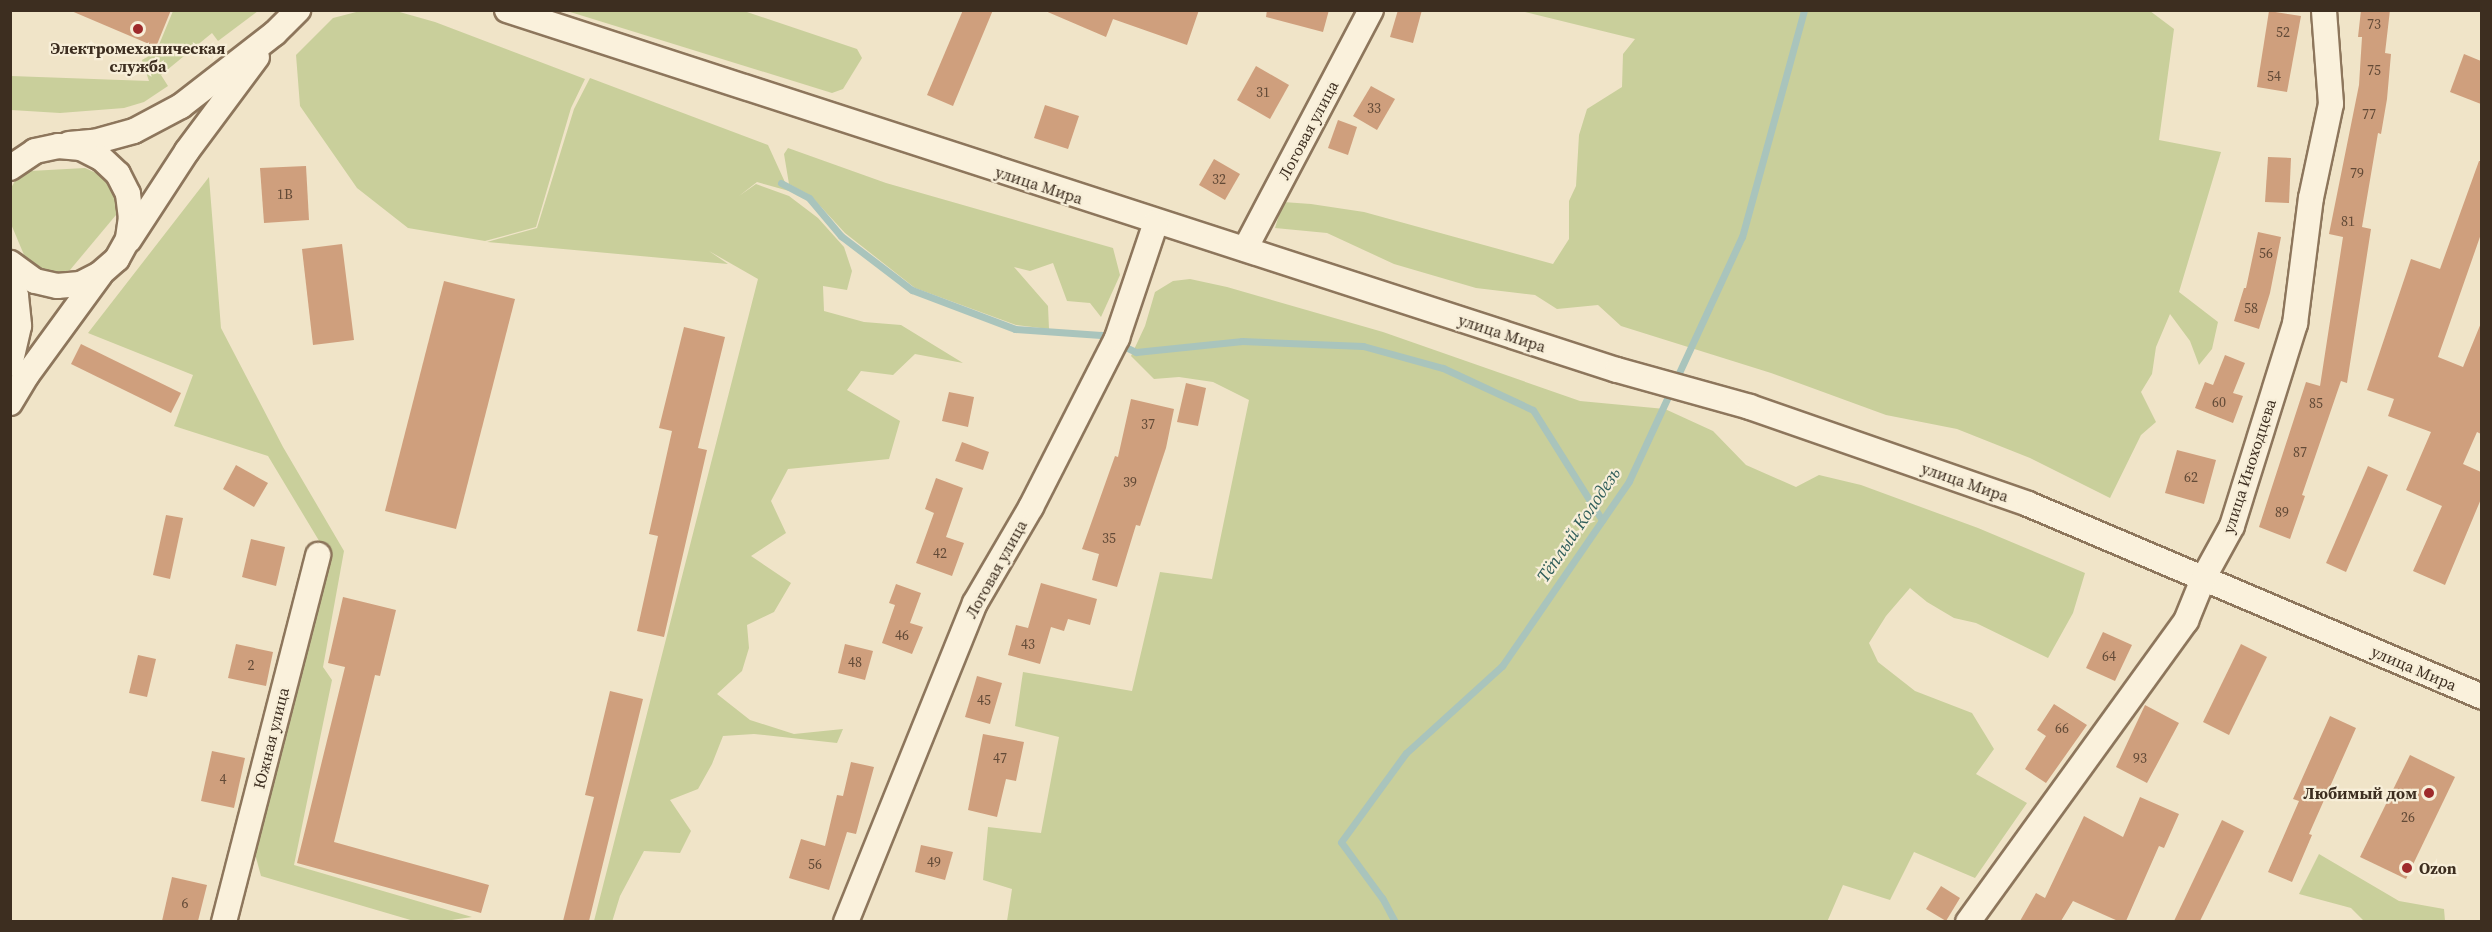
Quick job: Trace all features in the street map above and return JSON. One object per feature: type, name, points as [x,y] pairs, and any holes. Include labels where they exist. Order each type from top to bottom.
[{"type":"street","points":[[10,150],[35,151],[94,142],[134,131],[181,106],[275,33],[298,10]]},
{"type":"street","name":"улица Мира","points":[[507,10],[1617,370],[1750,407],[2028,504],[2204,577],[2481,697]]},
{"type":"street","name":"Логовая улица","points":[[1245,249],[1371,10]]},
{"type":"street","name":"улица Иноходцева","points":[[1968,921],[2186,621],[2204,577],[2232,526],[2295,324],[2311,198],[2331,104],[2324,10]]},
{"type":"street","points":[[10,263],[35,281],[57,286],[80,284],[109,267],[187,151],[275,33]]},
{"type":"street","points":[[10,403],[27,375],[128,239],[131,217],[128,194],[118,174],[101,158],[81,148],[58,146]]},
{"type":"street","points":[[10,168],[35,151]]},
{"type":"street","name":"Логовая улица","points":[[846,921],[975,603],[1031,507],[1117,338],[1156,222]]},
{"type":"street","points":[[10,279],[16,296],[19,326],[10,364]]},
{"type":"street","name":"Южная улица","points":[[224,921],[318,555]]},
{"type":"green space","points":[[364,10],[396,11],[435,22],[585,79],[571,108],[536,227],[485,241],[408,228],[357,188],[300,106],[296,55],[333,18]]},
{"type":"green space","points":[[173,11],[258,11],[218,41],[212,33],[161,75],[168,86],[144,102],[124,108],[60,113],[11,110],[11,76],[149,81],[142,60],[156,52]]},
{"type":"green space","points":[[567,11],[744,11],[857,49],[862,58],[843,89],[832,93]]},
{"type":"green space","points":[[1521,11],[2150,11],[2174,29],[2159,140],[2221,152],[2179,292],[2218,322],[2212,349],[2199,365],[2190,341],[2170,314],[2156,347],[2152,374],[2141,392],[2156,422],[2141,435],[2110,498],[2030,458],[1957,429],[1886,415],[1771,373],[1621,326],[1598,305],[1557,309],[1535,295],[1476,288],[1394,264],[1327,233],[1275,228],[1283,202],[1311,204],[1364,212],[1553,264],[1569,239],[1569,201],[1576,186],[1579,135],[1587,109],[1622,87],[1623,54],[1635,39]]},
{"type":"green space","points":[[590,78],[768,145],[789,191],[757,182],[739,196],[756,184],[789,196],[818,218],[844,247],[852,271],[847,290],[823,286],[824,311],[864,322],[901,325],[963,363],[915,354],[893,375],[861,371],[847,390],[900,421],[889,459],[788,469],[771,501],[786,533],[751,556],[791,583],[774,612],[747,625],[749,648],[742,671],[717,694],[750,720],[794,734],[843,729],[837,743],[754,734],[723,736],[712,764],[698,789],[670,800],[691,831],[680,853],[644,851],[620,896],[612,922],[594,921],[758,279],[709,251],[728,264],[487,242],[537,228],[574,109]]},
{"type":"green space","points":[[788,148],[886,183],[1113,248],[1120,275],[1101,317],[1090,303],[1067,301],[1053,263],[1030,271],[1014,267],[1048,306],[1049,329],[1016,325],[915,288],[845,233],[811,196],[789,184],[784,154]]},
{"type":"green space","points":[[85,168],[103,176],[116,190],[116,215],[70,270],[53,276],[40,273],[27,262],[11,224],[11,188],[16,179],[30,171]]},
{"type":"green space","points":[[209,177],[221,328],[283,447],[344,551],[323,667],[332,680],[294,865],[472,917],[445,921],[414,921],[261,876],[255,854],[327,554],[268,456],[174,426],[193,375],[88,333]]},
{"type":"green space","points":[[1190,279],[1227,287],[1383,332],[1580,401],[1665,409],[1713,431],[1746,465],[1796,487],[1819,475],[1861,485],[1978,528],[2085,573],[2073,613],[2048,658],[1976,623],[1954,618],[1927,602],[1910,588],[1886,616],[1869,643],[1878,662],[1915,691],[1972,713],[1994,749],[1976,774],[2027,803],[1975,878],[1914,852],[1890,900],[1843,885],[1827,922],[1007,921],[1012,889],[983,880],[988,827],[1041,833],[1059,737],[1015,726],[1023,672],[1132,691],[1160,572],[1212,579],[1249,400],[1213,382],[1179,377],[1154,379],[1131,356],[1145,326],[1155,292],[1173,281]]},
{"type":"green space","points":[[2319,854],[2399,901],[2444,909],[2445,921],[2364,921],[2351,908],[2299,894]]},
{"type":"building","name":"Электромеханическая служба","points":[[69,10],[171,10],[156,47]]},
{"type":"building","points":[[963,10],[993,10],[953,106],[927,95]]},
{"type":"building","points":[[1043,10],[1199,10],[1187,45],[1113,19],[1106,37]]},
{"type":"building","points":[[1267,10],[1329,10],[1323,32],[1266,17]]},
{"type":"building","points":[[1398,10],[1422,10],[1413,43],[1390,37]]},
{"type":"building","points":[[2361,10],[2390,10],[2385,53],[2391,54],[2387,99],[2381,134],[2378,133],[2362,227],[2371,229],[2347,383],[2341,381],[2302,495],[2305,496],[2290,539],[2259,527],[2306,382],[2320,386],[2343,237],[2329,234],[2359,85],[2362,37],[2358,37]]},
{"type":"building","points":[[2269,11],[2301,16],[2287,92],[2257,87]]},
{"type":"building","points":[[2464,54],[2481,61],[2481,104],[2450,92]]},
{"type":"building","points":[[1256,66],[1289,85],[1270,119],[1237,100]]},
{"type":"building","points":[[1371,86],[1395,99],[1377,130],[1353,116]]},
{"type":"building","points":[[1045,105],[1079,116],[1068,149],[1034,138]]},
{"type":"building","points":[[1338,120],[1357,127],[1348,155],[1328,148]]},
{"type":"building","points":[[2268,157],[2291,158],[2289,203],[2265,202]]},
{"type":"building","points":[[1214,159],[1240,174],[1225,200],[1199,185]]},
{"type":"building","points":[[2479,161],[2481,161],[2481,234],[2438,357],[2463,367],[2481,323],[2481,434],[2477,432],[2463,464],[2481,472],[2481,499],[2445,585],[2413,571],[2442,506],[2406,490],[2431,432],[2388,416],[2394,399],[2367,390],[2411,259],[2440,269]]},
{"type":"building","points":[[306,166],[309,220],[264,223],[260,168]]},
{"type":"building","points":[[2258,232],[2281,237],[2270,293],[2259,329],[2234,321],[2244,288],[2246,288]]},
{"type":"building","points":[[342,244],[354,340],[313,345],[302,249]]},
{"type":"building","points":[[444,281],[515,299],[456,529],[385,511]]},
{"type":"building","points":[[684,327],[725,337],[698,448],[707,450],[664,637],[637,631],[658,536],[649,534],[672,431],[659,428]]},
{"type":"building","points":[[81,344],[181,393],[171,413],[71,364]]},
{"type":"building","points":[[2225,355],[2245,363],[2233,393],[2243,396],[2233,423],[2195,408],[2205,382],[2213,385]]},
{"type":"building","points":[[1186,383],[1206,388],[1198,426],[1177,422]]},
{"type":"building","points":[[949,392],[974,397],[968,427],[942,421]]},
{"type":"building","points":[[1131,399],[1174,409],[1166,448],[1140,526],[1136,525],[1117,587],[1092,580],[1099,554],[1082,549],[1115,456],[1118,457]]},
{"type":"building","points":[[962,442],[989,452],[983,470],[955,461]]},
{"type":"building","points":[[2177,450],[2216,460],[2204,504],[2165,493]]},
{"type":"building","points":[[236,465],[268,483],[254,507],[223,489]]},
{"type":"building","points":[[2368,466],[2388,475],[2346,572],[2326,563]]},
{"type":"building","points":[[936,478],[963,488],[946,537],[964,543],[952,576],[916,563],[934,513],[925,509]]},
{"type":"building","points":[[166,515],[183,518],[170,579],[153,575]]},
{"type":"building","points":[[251,539],[285,547],[276,586],[242,577]]},
{"type":"building","points":[[1041,583],[1097,599],[1090,625],[1068,619],[1064,631],[1051,627],[1040,664],[1008,655],[1016,625],[1028,628]]},
{"type":"building","points":[[896,584],[921,593],[910,623],[923,627],[912,654],[882,643],[895,605],[889,603]]},
{"type":"building","points":[[343,597],[396,610],[380,676],[375,675],[334,842],[489,885],[481,913],[297,863],[345,667],[328,663]]},
{"type":"building","points":[[2103,632],[2132,645],[2115,681],[2086,668]]},
{"type":"building","points":[[236,644],[273,652],[266,686],[228,678]]},
{"type":"building","points":[[845,644],[873,651],[865,680],[838,673]]},
{"type":"building","points":[[2241,644],[2267,657],[2229,735],[2203,722]]},
{"type":"building","points":[[138,655],[156,659],[147,697],[129,693]]},
{"type":"building","points":[[977,676],[1002,683],[990,724],[965,717]]},
{"type":"building","points":[[610,691],[643,699],[589,921],[563,921],[594,797],[585,795]]},
{"type":"building","points":[[2054,704],[2087,725],[2046,783],[2025,769],[2046,736],[2037,730]]},
{"type":"building","points":[[2145,705],[2179,723],[2147,783],[2116,767]]},
{"type":"building","points":[[2330,716],[2356,728],[2309,834],[2312,835],[2292,882],[2268,872],[2299,801],[2293,799]]},
{"type":"building","points":[[983,734],[1024,742],[1016,781],[1006,779],[997,817],[968,810]]},
{"type":"building","points":[[212,751],[245,758],[234,808],[201,801]]},
{"type":"building","points":[[2410,755],[2455,777],[2406,879],[2360,857]]},
{"type":"building","points":[[851,762],[874,767],[856,834],[847,832],[829,890],[789,878],[801,839],[825,846],[837,795],[843,796]]},
{"type":"building","points":[[2140,797],[2179,814],[2164,848],[2159,846],[2126,921],[2118,921],[2073,901],[2061,921],[2020,921],[2036,893],[2045,898],[2084,816],[2123,837]]},
{"type":"building","points":[[2222,820],[2244,831],[2200,921],[2174,921]]},
{"type":"building","points":[[921,845],[953,852],[945,880],[915,872]]},
{"type":"building","points":[[172,877],[207,885],[198,921],[162,921]]},
{"type":"building","points":[[1941,886],[1960,898],[1946,921],[1926,909]]},
{"type":"waterway","name":"Тёплый Колодезь","points":[[1395,922],[1382,898],[1341,842],[1406,753],[1502,666],[1629,481],[1742,237],[1804,10]]},
{"type":"waterway","points":[[781,183],[809,198],[841,236],[912,290],[1015,329],[1101,335],[1136,352],[1242,341],[1363,346],[1443,368],[1533,410],[1602,520]]},
{"type":"place","name":"Электромеханическая служба","points":[[138,29]]},
{"type":"place","name":"Любимый дом","points":[[2429,793]]},
{"type":"place","name":"Ozon","points":[[2407,868]]}]
